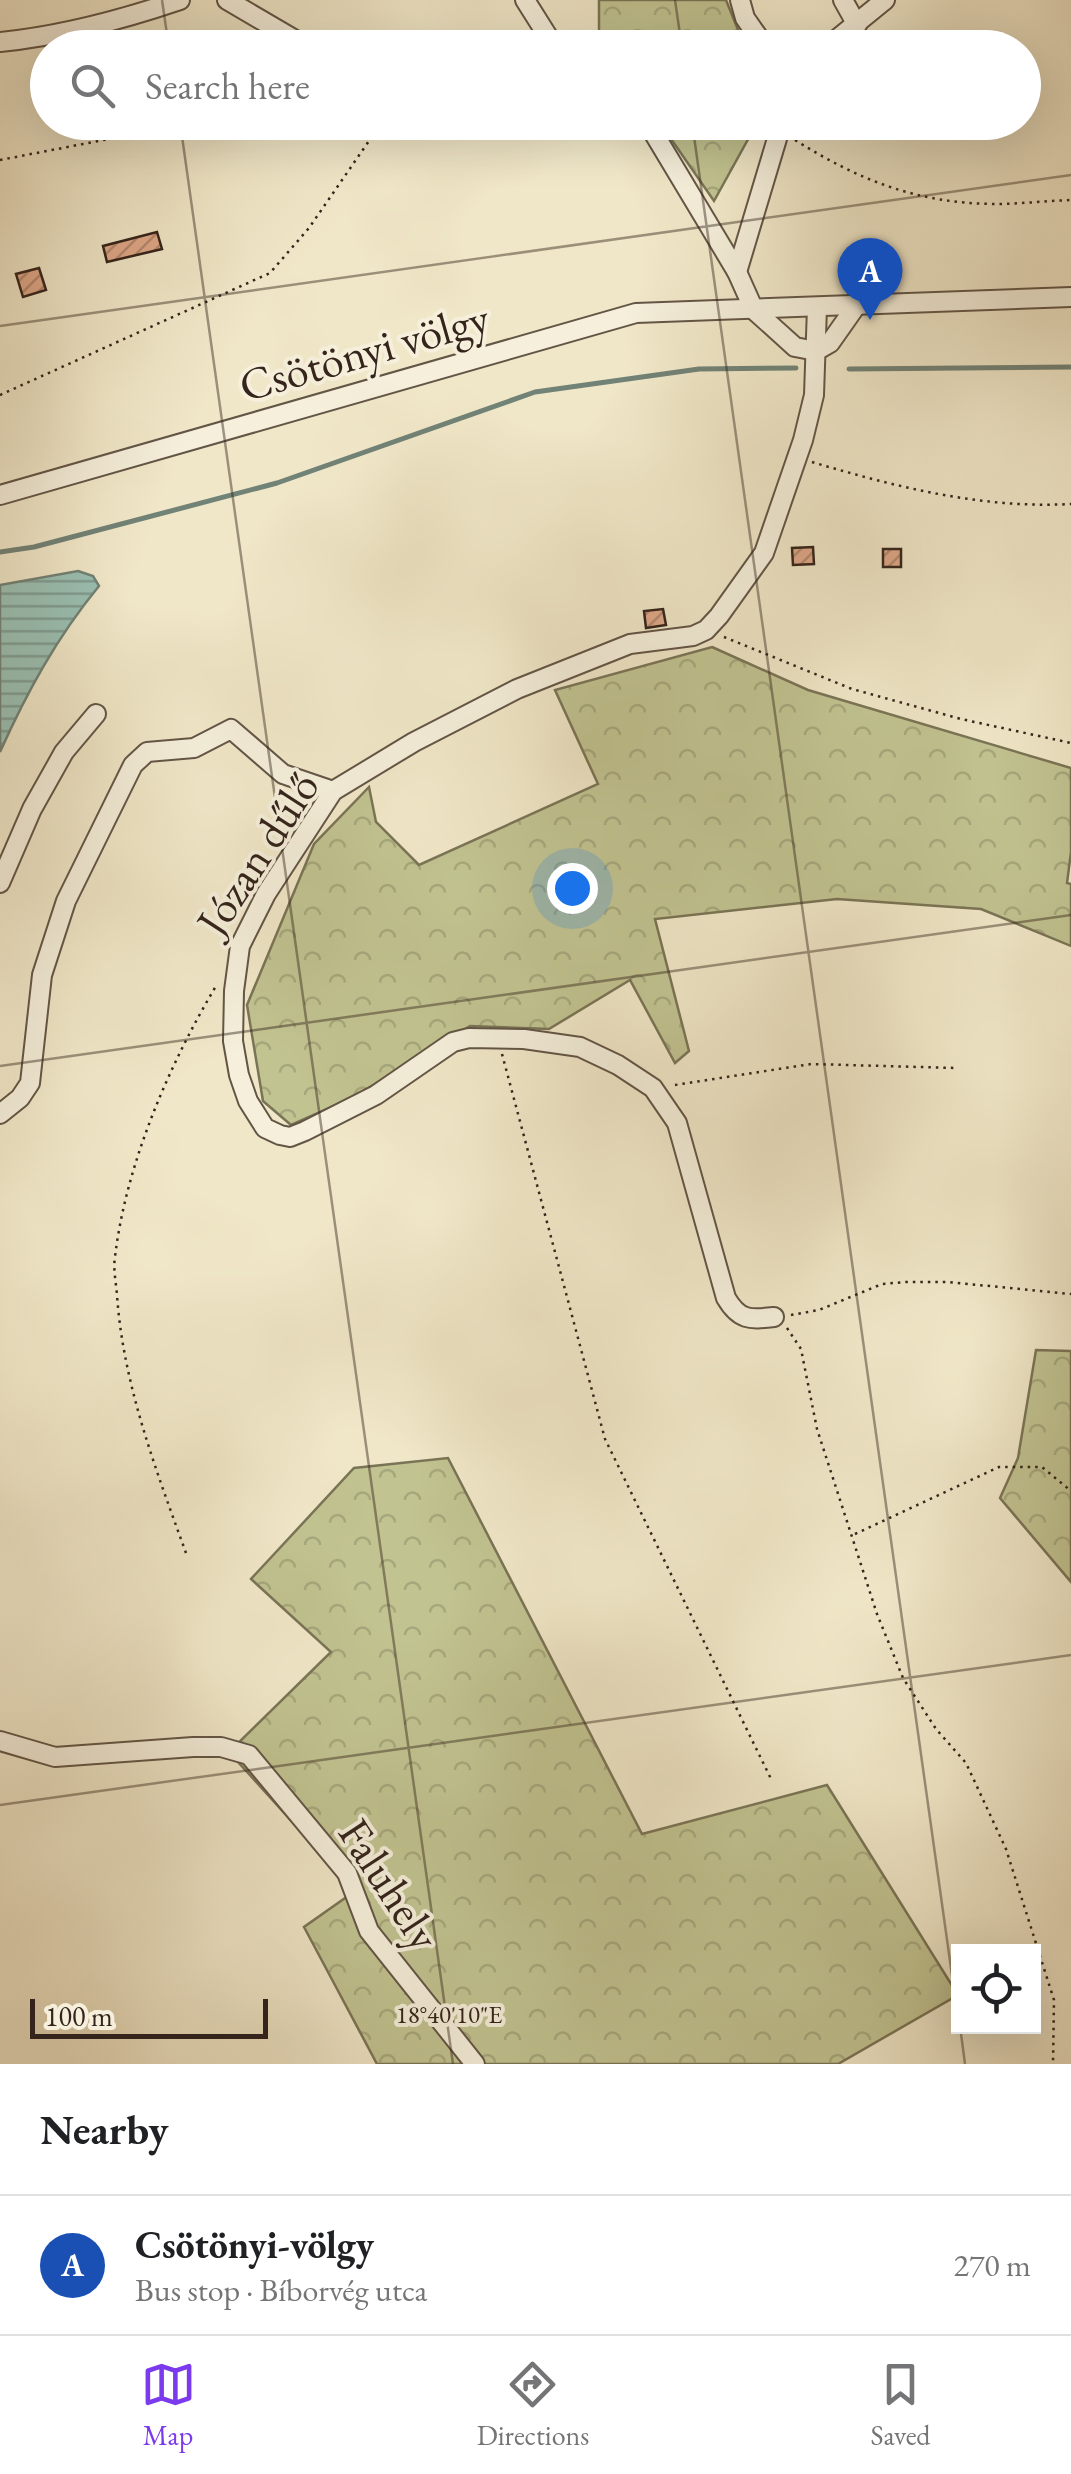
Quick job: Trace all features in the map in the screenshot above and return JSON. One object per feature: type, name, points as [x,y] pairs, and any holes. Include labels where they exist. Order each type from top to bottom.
[{"type":"street","points":[[78,30],[180,0]]},
{"type":"street","points":[[227,0],[279,30]]},
{"type":"street","points":[[526,0],[543,30]]},
{"type":"street","points":[[740,0],[753,30]]},
{"type":"street","points":[[842,0],[857,26]]},
{"type":"street","points":[[851,30],[885,0]]},
{"type":"street","points":[[0,42],[30,39]]},
{"type":"street","points":[[658,140],[737,272],[754,310],[794,347],[816,351],[830,342],[856,306]]},
{"type":"street","points":[[737,272],[777,140]]},
{"type":"street","name":"Csötönyi völgy","points":[[0,495],[636,314],[1071,297]]},
{"type":"street","points":[[706,630],[750,577],[764,553],[814,396],[817,308]]},
{"type":"street","name":"Józan dűlő","points":[[653,1088],[580,1047],[469,1038],[453,1042],[376,1095],[290,1137],[280,1135],[265,1128],[248,1101],[239,1075],[233,1041],[234,991],[240,946],[266,894],[334,791],[414,742],[518,688],[630,644],[684,638],[706,630]]},
{"type":"street","points":[[0,883],[32,809],[64,752],[96,714]]},
{"type":"street","points":[[0,1114],[20,1098],[30,1083],[42,975],[66,902],[133,765],[147,752],[194,748],[230,729],[282,774],[334,791]]},
{"type":"street","points":[[653,1088],[677,1122],[726,1298],[736,1314],[748,1320],[774,1317]]},
{"type":"street","name":"Faluhely","points":[[0,1741],[55,1757],[193,1747],[221,1747],[249,1756],[347,1873],[368,1931],[475,2064]]},
{"type":"path","points":[[0,160],[104,140]]},
{"type":"path","points":[[0,395],[270,273],[309,228],[370,140]]},
{"type":"path","points":[[800,140],[846,172],[931,200],[992,204],[1071,200]]},
{"type":"path","points":[[796,457],[871,480],[972,500],[1027,506],[1071,504]]},
{"type":"path","points":[[706,630],[852,688],[961,719],[1071,743]]},
{"type":"path","name":"Józan dűlő","points":[[186,1553],[149,1449],[119,1332],[114,1259],[142,1139],[187,1034],[222,975]]},
{"type":"path","points":[[498,1038],[605,1439],[772,1782]]},
{"type":"path","points":[[653,1088],[811,1064],[956,1068]]},
{"type":"path","points":[[774,1317],[819,1310],[882,1284],[906,1282],[966,1283],[1071,1294]]},
{"type":"path","points":[[774,1317],[792,1332],[801,1350],[817,1430],[877,1614],[903,1678],[936,1729],[966,1763],[1006,1849],[1054,2000],[1053,2064]]},
{"type":"path","points":[[853,1535],[999,1467],[1042,1467],[1071,1490]]},
{"type":"green space","points":[[599,0],[726,0],[738,30],[599,30]]},
{"type":"green space","points":[[672,140],[748,140],[714,201]]},
{"type":"green space","points":[[712,647],[808,690],[1071,768],[1067,883],[1071,884],[1071,946],[981,909],[837,899],[655,919],[689,1051],[675,1063],[630,980],[549,1029],[470,1026],[352,1098],[291,1125],[263,1101],[247,1005],[314,844],[369,787],[376,822],[419,865],[598,784],[555,690]]},
{"type":"green space","points":[[1036,1350],[1071,1351],[1071,1582],[1000,1498],[1018,1458]]},
{"type":"green space","points":[[448,1458],[642,1834],[827,1785],[951,1984],[951,1999],[838,2064],[377,2064],[304,1927],[355,1891],[229,1752],[331,1652],[251,1579],[354,1468]]},
{"type":"water","points":[[78,571],[93,576],[99,586],[44,666],[0,752],[0,585]]},
{"type":"building","points":[[157,232],[162,249],[107,262],[103,246]]},
{"type":"building","points":[[39,268],[46,290],[23,297],[16,274]]},
{"type":"building","points":[[813,547],[814,564],[793,565],[792,548]]},
{"type":"building","points":[[883,549],[901,549],[901,567],[883,567]]},
{"type":"building","points":[[663,609],[666,625],[646,628],[644,611]]},
{"type":"waterway","points":[[849,369],[1071,367]]},
{"type":"waterway","points":[[0,552],[34,547],[277,483],[535,392],[699,369],[796,368]]},
{"type":"place","name":"Csötönyi-völgy","points":[[870,320]]}]
